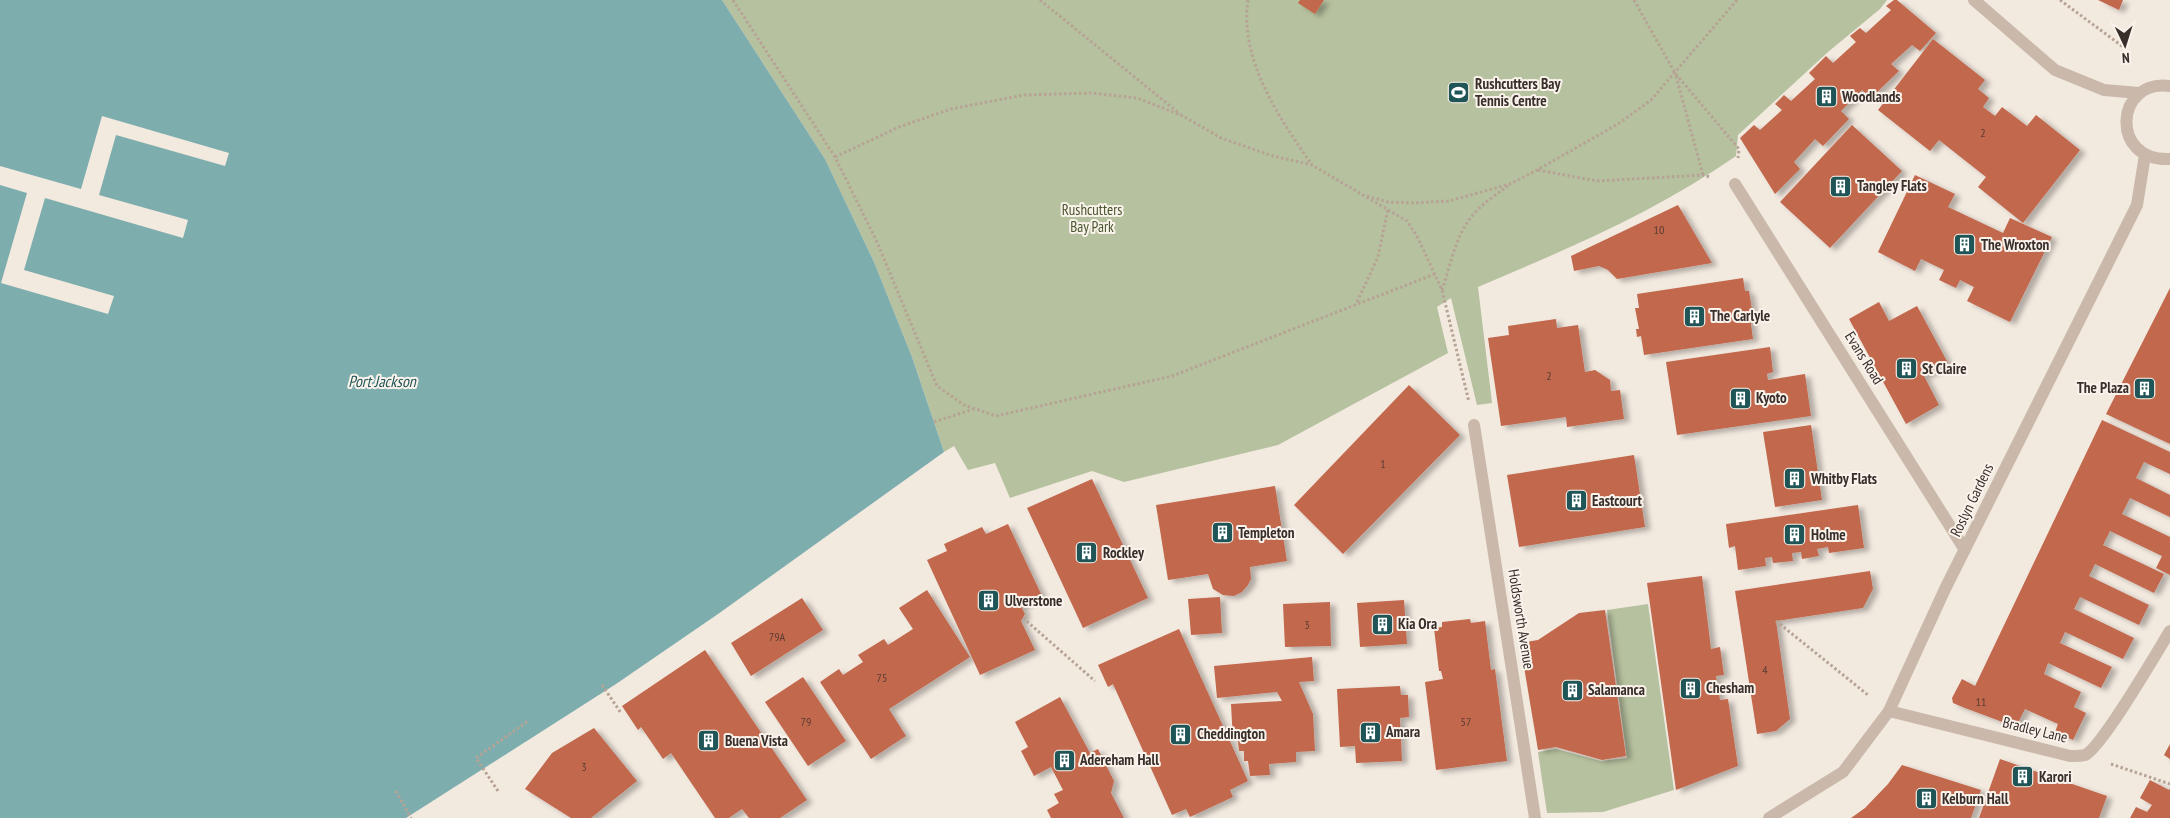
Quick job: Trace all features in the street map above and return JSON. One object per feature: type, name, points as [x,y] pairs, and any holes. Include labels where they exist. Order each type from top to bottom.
[{"type":"street","points":[[1974,0],[2055,70],[2104,90],[2139,93]]},
{"type":"street","points":[[2170,86],[2162,84],[2150,87],[2139,93],[2131,102],[2126,114],[2125,126],[2136,148],[2145,155],[2157,159],[2170,159]]},
{"type":"street","name":"Roslyn Gardens","points":[[1769,818],[1842,772],[1889,711],[1965,550],[2137,205],[2145,155]]},
{"type":"street","name":"Evans Road","points":[[1735,184],[1965,550]]},
{"type":"street","name":"Holdsworth Avenue","points":[[1474,424],[1535,818]]},
{"type":"street","name":"Bradley Lane","points":[[1889,711],[2070,756],[2085,755],[2096,745],[2109,728],[2170,630]]},
{"type":"path","points":[[733,0],[835,157],[877,242],[937,386],[964,405],[974,409],[996,416],[1172,376],[1357,302],[1434,274]]},
{"type":"path","points":[[1040,0],[1183,116]]},
{"type":"path","points":[[1248,0],[1248,32],[1252,52],[1263,82],[1273,103],[1312,165]]},
{"type":"path","points":[[1537,170],[1597,181],[1703,175],[1735,184],[1739,149],[1675,73],[1634,0]]},
{"type":"path","points":[[1442,290],[1468,221],[1483,205],[1510,184],[1618,124],[1651,100],[1737,0]]},
{"type":"path","points":[[2060,0],[2126,48]]},
{"type":"path","points":[[1675,73],[1703,175]]},
{"type":"path","points":[[835,157],[899,127],[951,109],[1024,95],[1092,93],[1137,98],[1183,116],[1221,138],[1273,156],[1312,165],[1408,221],[1442,290],[1474,424]]},
{"type":"path","points":[[1359,194],[1388,202],[1449,201],[1510,184]]},
{"type":"path","points":[[1357,302],[1378,257],[1388,209]]},
{"type":"path","points":[[934,422],[974,409]]},
{"type":"path","points":[[1023,618],[1095,681]]},
{"type":"path","points":[[1776,621],[1889,711]]},
{"type":"path","points":[[602,686],[621,713]]},
{"type":"path","points":[[498,791],[476,758],[528,721]]},
{"type":"path","points":[[2120,767],[2170,784]]},
{"type":"path","points":[[396,791],[411,818]]},
{"type":"green space","name":"Rushcutters Bay Park","points":[[722,0],[1887,0],[1880,9],[1828,52],[1738,135],[1736,156],[1706,176],[1643,212],[1578,244],[1478,287],[1492,403],[1477,405],[1451,298],[1437,307],[1448,353],[1278,445],[1124,482],[1092,471],[1010,498],[995,463],[968,470],[954,446],[944,452],[912,357],[874,262],[825,159]]},
{"type":"green space","points":[[1648,604],[1674,790],[1603,812],[1547,813],[1538,752],[1556,749],[1601,761],[1627,758],[1607,610]]},
{"type":"water","name":"Port Jackson","points":[[0,0],[722,0],[825,159],[874,262],[912,357],[944,452],[718,614],[616,684],[406,818],[0,818]]},
{"type":"pier","points":[[102,116],[229,153],[225,166],[116,135],[99,195],[188,220],[183,238],[45,198],[24,270],[114,296],[108,314],[1,283],[27,193],[0,185],[0,166],[81,189]]},
{"type":"building","points":[[1300,0],[1324,0],[1315,14],[1298,3]]},
{"type":"building","name":"Woodlands","points":[[1897,0],[1936,33],[1920,51],[1912,45],[1891,64],[1899,71],[1871,98],[1862,90],[1841,111],[1849,119],[1823,146],[1815,139],[1794,162],[1800,169],[1775,194],[1740,138],[1754,125],[1760,130],[1782,110],[1775,104],[1784,95],[1791,101],[1815,79],[1809,73],[1826,56],[1833,63],[1856,42],[1850,36],[1860,28],[1866,33],[1891,10],[1886,6]]},
{"type":"building","points":[[2098,0],[2123,0],[2119,10]]},
{"type":"building","points":[[1933,39],[1985,80],[1978,89],[1989,98],[1983,107],[1995,116],[2002,107],[2027,126],[2036,115],[2080,150],[2023,223],[1978,187],[1986,177],[1939,140],[1930,151],[1878,110]]},
{"type":"building","name":"Tangley Flats","points":[[1852,125],[1902,171],[1830,248],[1780,202]]},
{"type":"building","name":"The Wroxton","points":[[1915,175],[1955,194],[1948,207],[2003,233],[2010,218],[2052,237],[2010,322],[1967,301],[1974,287],[1960,280],[1956,288],[1939,280],[1944,270],[1921,259],[1915,271],[1878,252]]},
{"type":"building","points":[[1678,205],[1712,263],[1617,279],[1608,270],[1599,266],[1574,271],[1571,256]]},
{"type":"building","name":"The Carlyle","points":[[1743,278],[1745,291],[1749,291],[1753,316],[1750,317],[1753,339],[1644,355],[1641,336],[1637,337],[1636,329],[1639,329],[1635,308],[1639,308],[1637,294]]},
{"type":"building","name":"The Plaza","points":[[2170,288],[2170,444],[2106,414]]},
{"type":"building","name":"St Claire","points":[[1879,302],[1889,321],[1917,306],[1948,363],[1924,376],[1939,405],[1906,424],[1849,319]]},
{"type":"building","points":[[1556,319],[1557,328],[1578,325],[1585,372],[1595,370],[1610,380],[1611,391],[1620,390],[1624,419],[1567,427],[1566,417],[1501,426],[1488,338],[1509,335],[1508,326]]},
{"type":"building","name":"Kyoto","points":[[1770,347],[1773,372],[1767,374],[1768,380],[1805,374],[1811,416],[1677,435],[1666,362]]},
{"type":"building","points":[[1409,385],[1460,435],[1343,554],[1294,505]]},
{"type":"building","points":[[2102,420],[2170,452],[2170,474],[2144,462],[2136,478],[2170,495],[2170,517],[2130,498],[2122,514],[2170,537],[2170,575],[2156,568],[2162,556],[2110,531],[2103,545],[2164,574],[2154,593],[2095,564],[2089,576],[2149,605],[2139,625],[2080,597],[2074,609],[2134,638],[2123,659],[2065,632],[2060,643],[2112,667],[2101,688],[2048,663],[2044,674],[2081,692],[2074,707],[2086,713],[2073,740],[2055,732],[2058,724],[2025,709],[2016,727],[1953,703],[1952,698],[1962,679],[1975,686]]},
{"type":"building","name":"Whitby Flats","points":[[1811,425],[1822,500],[1775,507],[1763,432]]},
{"type":"building","name":"Eastcourt","points":[[1634,455],[1645,527],[1519,547],[1507,475]]},
{"type":"building","name":"Rockley","points":[[1092,479],[1148,598],[1083,628],[1027,508]]},
{"type":"building","name":"Templeton","points":[[1275,486],[1287,561],[1250,567],[1251,579],[1248,585],[1242,592],[1234,596],[1223,595],[1213,589],[1208,574],[1168,580],[1156,505]]},
{"type":"building","name":"Holme","points":[[1858,505],[1864,548],[1829,553],[1828,547],[1817,549],[1819,556],[1802,559],[1801,552],[1792,553],[1793,561],[1773,563],[1772,557],[1765,558],[1766,566],[1738,570],[1735,546],[1729,548],[1726,524]]},
{"type":"building","name":"Ulverstone","points":[[1008,524],[1042,596],[1021,606],[1025,614],[1021,621],[1035,650],[980,675],[927,560],[947,551],[944,544],[982,527],[986,534]]},
{"type":"building","points":[[1870,571],[1873,589],[1863,608],[1776,621],[1790,719],[1776,731],[1757,734],[1735,591]]},
{"type":"building","name":"Chesham","points":[[1702,576],[1711,649],[1720,647],[1724,675],[1716,676],[1720,700],[1728,699],[1738,766],[1676,790],[1647,583]]},
{"type":"building","points":[[927,590],[970,657],[889,709],[906,736],[871,759],[820,682],[839,669],[843,675],[863,662],[858,655],[884,639],[888,645],[913,629],[899,608]]},
{"type":"building","points":[[1220,597],[1222,633],[1191,635],[1188,599]]},
{"type":"building","points":[[802,598],[823,630],[751,676],[731,643]]},
{"type":"building","name":"Kia Ora","points":[[1404,600],[1407,644],[1360,647],[1357,603]]},
{"type":"building","points":[[1330,602],[1331,646],[1285,647],[1283,604]]},
{"type":"building","name":"Salamanca","points":[[1605,610],[1626,756],[1602,760],[1556,747],[1538,750],[1520,643],[1538,640],[1579,613]]},
{"type":"building","points":[[1470,619],[1471,623],[1485,621],[1491,670],[1495,669],[1507,761],[1436,770],[1425,682],[1443,679],[1441,671],[1439,671],[1434,628],[1442,627],[1442,622]]},
{"type":"building","name":"Cheddington","points":[[1179,629],[1248,781],[1230,790],[1233,797],[1190,817],[1186,809],[1172,815],[1113,684],[1108,687],[1098,665]]},
{"type":"building","name":"Buena Vista","points":[[705,650],[807,800],[780,818],[749,818],[742,809],[729,818],[715,818],[671,753],[663,759],[641,727],[638,730],[622,706]]},
{"type":"building","points":[[1312,657],[1314,681],[1299,682],[1313,714],[1315,751],[1296,752],[1296,762],[1269,764],[1270,775],[1250,776],[1248,761],[1244,761],[1244,751],[1239,751],[1238,741],[1233,741],[1231,704],[1282,701],[1277,692],[1217,698],[1214,666]]},
{"type":"building","points":[[803,677],[846,741],[808,766],[765,702]]},
{"type":"building","name":"Amara","points":[[1400,686],[1401,695],[1408,695],[1409,717],[1400,718],[1402,761],[1356,763],[1355,746],[1340,747],[1337,689]]},
{"type":"building","name":"Adereham Hall","points":[[1060,697],[1090,753],[1098,749],[1114,781],[1111,793],[1124,818],[1051,818],[1047,810],[1059,803],[1054,794],[1063,790],[1051,767],[1034,776],[1021,751],[1028,747],[1015,722]]},
{"type":"building","points":[[594,728],[637,781],[591,818],[571,818],[525,789],[552,753]]},
{"type":"building","points":[[2170,744],[2170,759],[2164,755]]},
{"type":"building","name":"Karori","points":[[2000,759],[2107,796],[2099,818],[1979,818]]},
{"type":"building","name":"Kelburn Hall","points":[[1902,765],[1981,790],[1971,818],[1851,818],[1865,808],[1888,784]]},
{"type":"building","points":[[2150,780],[2169,790],[2170,788],[2170,818],[2130,818],[2136,807],[2147,812],[2152,805],[2140,798]]},
{"type":"place","name":"Rushcutters Bay Tennis Centre","points":[[1459,93]]},
{"type":"place","name":"Woodlands","points":[[1826,97]]},
{"type":"place","name":"Tangley Flats","points":[[1841,186]]},
{"type":"place","name":"The Wroxton","points":[[1965,245]]},
{"type":"place","name":"The Carlyle","points":[[1694,316]]},
{"type":"place","name":"St Claire","points":[[1906,369]]},
{"type":"place","name":"The Plaza","points":[[2145,388]]},
{"type":"place","name":"Kyoto","points":[[1740,398]]},
{"type":"place","name":"Whitby Flats","points":[[1795,479]]},
{"type":"place","name":"Eastcourt","points":[[1576,501]]},
{"type":"place","name":"Templeton","points":[[1222,533]]},
{"type":"place","name":"Holme","points":[[1795,535]]},
{"type":"place","name":"Rockley","points":[[1087,553]]},
{"type":"place","name":"Ulverstone","points":[[989,601]]},
{"type":"place","name":"Kia Ora","points":[[1382,624]]},
{"type":"place","name":"Chesham","points":[[1690,688]]},
{"type":"place","name":"Salamanca","points":[[1572,690]]},
{"type":"place","name":"Amara","points":[[1370,732]]},
{"type":"place","name":"Cheddington","points":[[1181,734]]},
{"type":"place","name":"Buena Vista","points":[[709,741]]},
{"type":"place","name":"Adereham Hall","points":[[1064,760]]},
{"type":"place","name":"Karori","points":[[2023,777]]},
{"type":"place","name":"Kelburn Hall","points":[[1926,799]]}]
